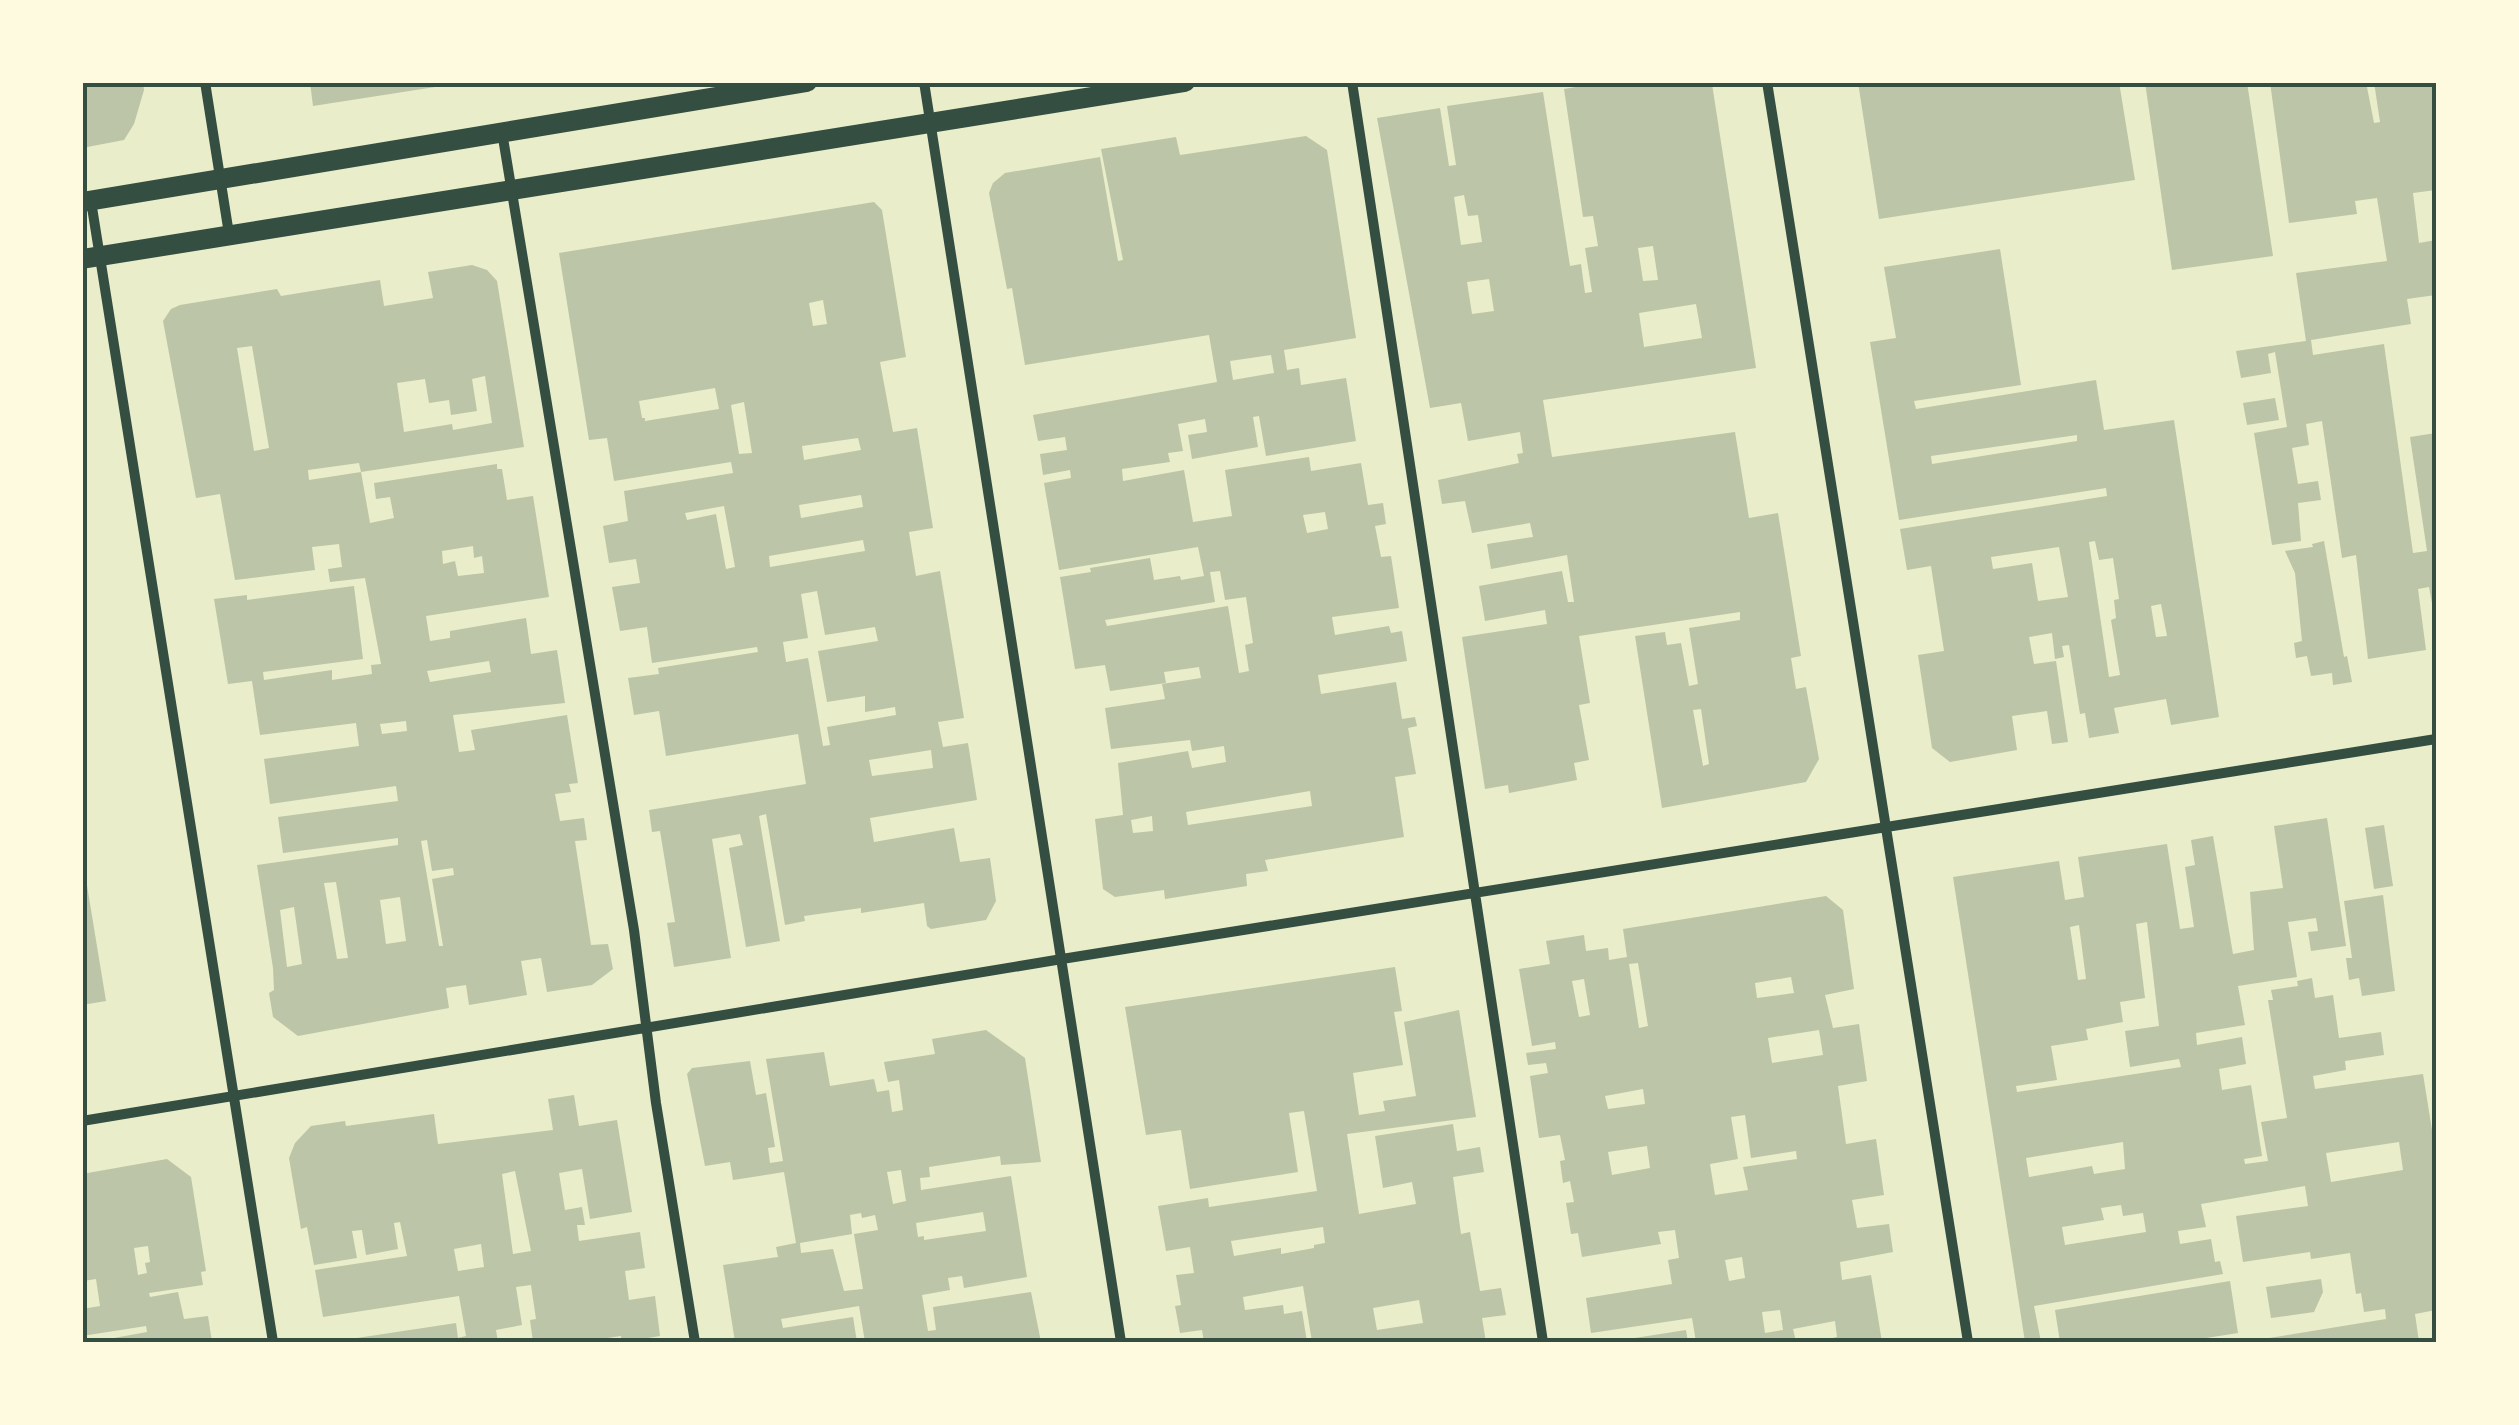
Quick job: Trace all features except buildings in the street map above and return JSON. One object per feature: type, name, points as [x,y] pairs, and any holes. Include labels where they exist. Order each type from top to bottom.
[{"type":"main road","points":[[87,201],[807,82]]},
{"type":"main road","points":[[90,258],[932,123],[1082,91],[1185,82]]},
{"type":"street","points":[[206,82],[229,236]]},
{"type":"street","points":[[924,82],[1121,1342]]},
{"type":"street","points":[[1352,82],[1543,1342]]},
{"type":"street","points":[[1767,82],[1968,1342]]},
{"type":"street","points":[[502,132],[634,930],[695,1342]]},
{"type":"street","points":[[87,201],[90,258],[274,1342]]},
{"type":"street","points":[[82,1120],[2436,739]]}]
